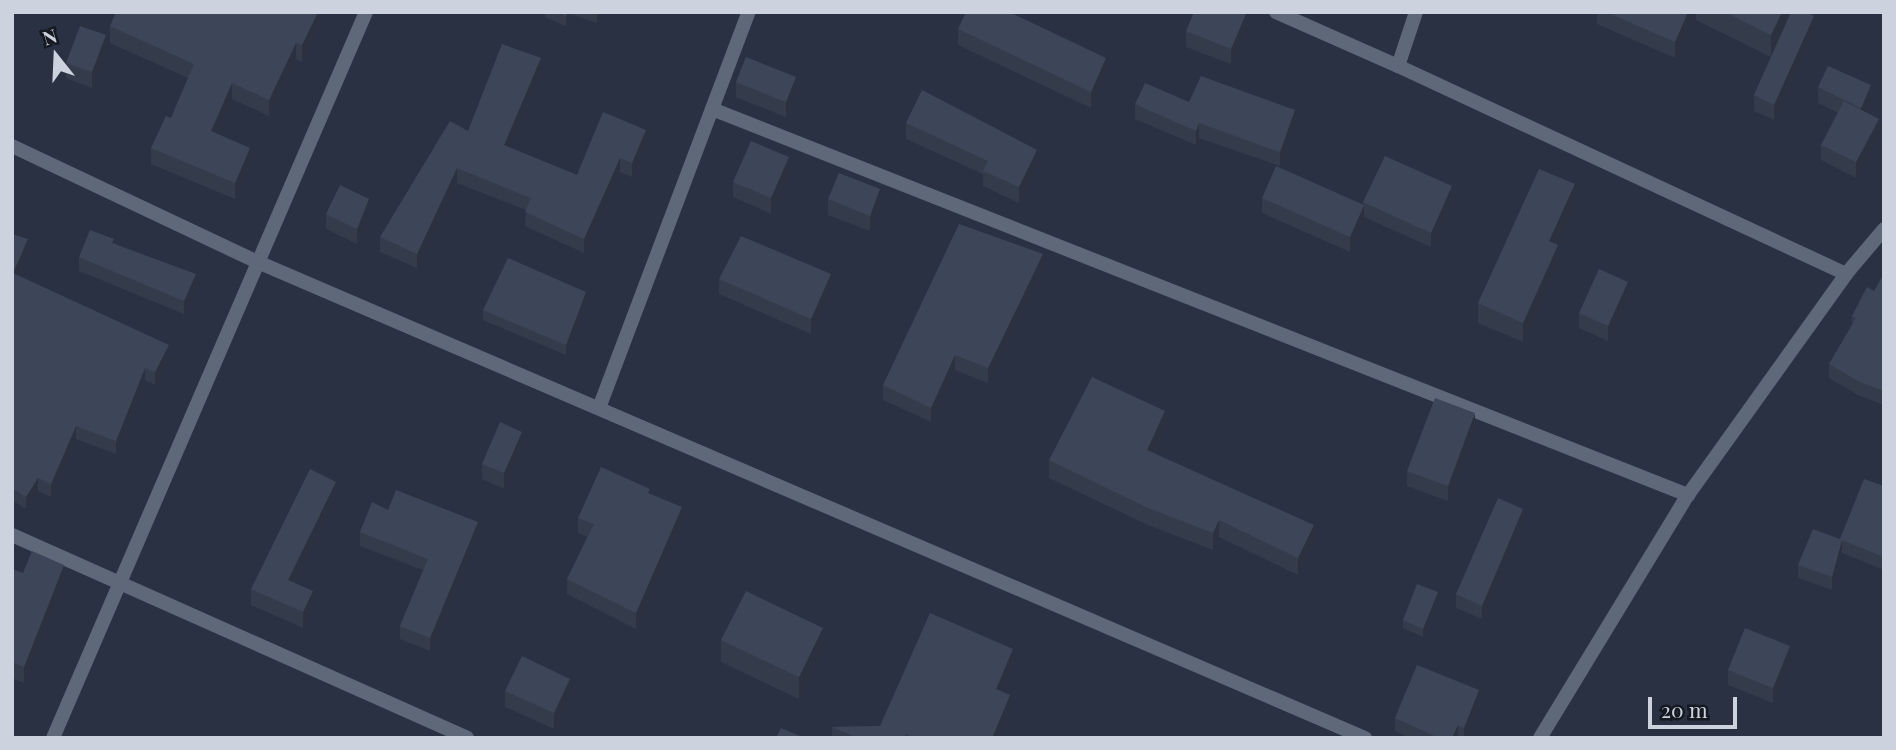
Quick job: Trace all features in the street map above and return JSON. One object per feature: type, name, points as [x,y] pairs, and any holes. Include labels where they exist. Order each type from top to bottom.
[{"type":"street","points":[[54,738],[121,585],[182,432],[260,263],[366,12]]},
{"type":"street","points":[[600,408],[749,12]]},
{"type":"street","points":[[1276,12],[1846,274]]},
{"type":"street","points":[[1398,66],[1416,12]]},
{"type":"street","points":[[712,109],[1688,495]]},
{"type":"street","points":[[12,146],[260,263],[1365,738]]},
{"type":"street","points":[[1540,738],[1688,495],[1846,274],[1884,229]]},
{"type":"street","points":[[12,536],[467,738]]},
{"type":"building","points":[[116,12],[318,12],[302,45],[296,43],[269,100],[232,83],[211,131],[250,148],[235,183],[151,148],[166,116],[171,118],[194,64],[110,26]]},
{"type":"building","points":[[966,12],[1009,12],[1106,58],[1091,92],[958,29]]},
{"type":"building","points":[[1194,12],[1246,14],[1231,49],[1186,31]]},
{"type":"building","points":[[1606,12],[1688,12],[1675,42]]},
{"type":"building","points":[[1725,12],[1782,12],[1771,35]]},
{"type":"building","points":[[1791,12],[1806,12],[1814,16],[1774,105],[1754,95]]},
{"type":"building","points":[[80,26],[106,35],[92,72],[66,63]]},
{"type":"building","points":[[502,44],[541,58],[504,145],[577,175],[603,112],[646,130],[632,163],[620,158],[584,239],[525,212],[531,198],[457,168],[417,254],[380,237],[450,121],[468,131]]},
{"type":"building","points":[[746,57],[796,77],[786,102],[736,82]]},
{"type":"building","points":[[1828,66],[1871,85],[1861,108],[1818,87]]},
{"type":"building","points":[[1201,76],[1295,110],[1280,152],[1199,123],[1196,131],[1135,104],[1145,83],[1189,102]]},
{"type":"building","points":[[922,90],[1037,150],[1019,187],[983,171],[988,161],[906,123]]},
{"type":"building","points":[[1844,101],[1879,119],[1856,162],[1821,145]]},
{"type":"building","points":[[751,141],[789,157],[771,198],[733,182]]},
{"type":"building","points":[[1385,156],[1452,186],[1431,233],[1363,202]]},
{"type":"building","points":[[1276,166],[1364,205],[1350,237],[1262,198]]},
{"type":"building","points":[[1539,169],[1575,184],[1549,241],[1558,245],[1523,323],[1478,303]]},
{"type":"building","points":[[839,173],[880,189],[870,216],[828,199]]},
{"type":"building","points":[[340,185],[369,199],[357,229],[326,214]]},
{"type":"building","points":[[959,224],[1043,254],[988,368],[955,355],[931,408],[883,385]]},
{"type":"building","points":[[90,230],[114,239],[112,243],[196,274],[184,301],[79,257]]},
{"type":"building","points":[[12,234],[28,239],[13,273],[169,345],[155,372],[145,368],[116,441],[76,426],[51,484],[38,478],[26,497],[12,488]]},
{"type":"building","points":[[741,236],[831,274],[811,319],[719,279]]},
{"type":"building","points":[[508,258],[586,292],[566,345],[483,310]]},
{"type":"building","points":[[1599,269],[1628,282],[1608,326],[1579,313]]},
{"type":"building","points":[[1884,274],[1884,391],[1858,381],[1829,364],[1856,318],[1852,316],[1867,287],[1874,291]]},
{"type":"building","points":[[1092,377],[1165,411],[1147,450],[1314,525],[1298,558],[1219,520],[1213,533],[1148,508],[1049,460]]},
{"type":"building","points":[[1435,398],[1475,413],[1448,486],[1407,471]]},
{"type":"building","points":[[500,422],[522,432],[504,473],[482,464]]},
{"type":"building","points":[[601,467],[650,489],[648,493],[682,507],[636,613],[567,579],[594,524],[578,518]]},
{"type":"building","points":[[310,469],[336,482],[288,580],[313,591],[303,612],[251,589]]},
{"type":"building","points":[[1864,479],[1884,486],[1884,557],[1842,540],[1832,577],[1798,565],[1813,529],[1840,539]]},
{"type":"building","points":[[396,490],[478,522],[430,638],[400,626],[428,559],[360,532],[372,502],[388,510]]},
{"type":"building","points":[[1498,498],[1523,509],[1482,606],[1456,594]]},
{"type":"building","points":[[32,551],[64,565],[24,667],[12,662],[12,569],[23,573]]},
{"type":"building","points":[[1417,584],[1438,592],[1423,629],[1403,620]]},
{"type":"building","points":[[746,591],[823,628],[799,677],[721,640]]},
{"type":"building","points":[[930,613],[1013,649],[996,689],[1010,695],[992,738],[915,738],[906,734],[904,738],[853,738],[832,727],[880,726]]},
{"type":"building","points":[[1745,628],[1790,646],[1773,688],[1728,670]]},
{"type":"building","points":[[522,656],[570,679],[554,713],[505,691]]},
{"type":"building","points":[[1417,665],[1479,690],[1464,728],[1458,725],[1452,738],[1439,738],[1395,718]]},
{"type":"building","points":[[781,728],[805,738],[776,738]]}]
